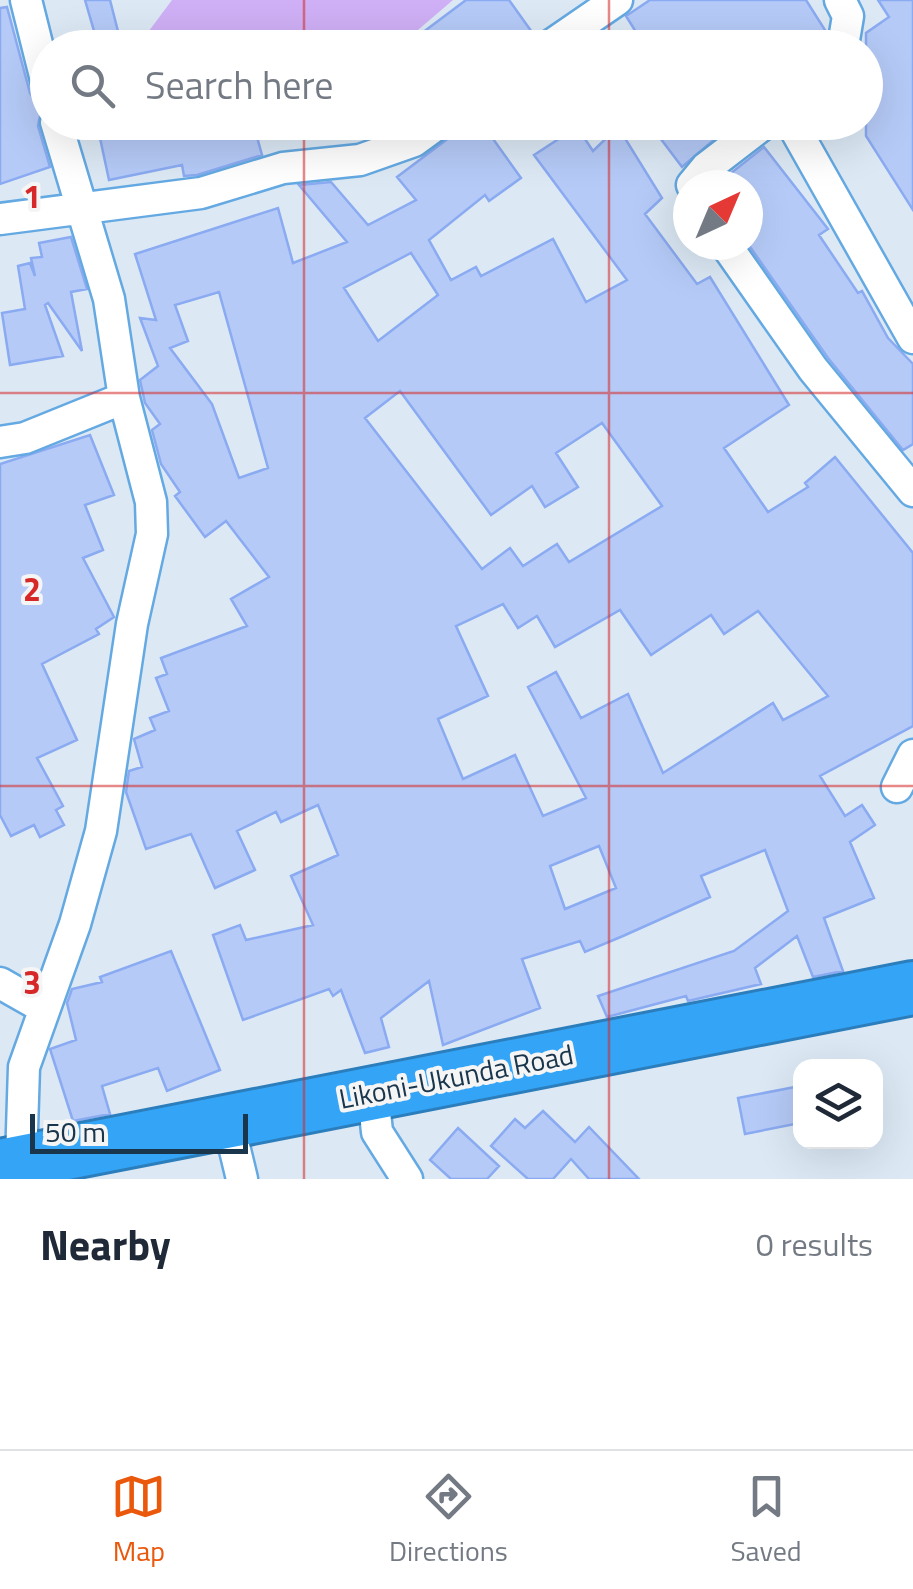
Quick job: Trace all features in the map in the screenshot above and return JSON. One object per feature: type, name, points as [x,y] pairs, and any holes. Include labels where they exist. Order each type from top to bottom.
[{"type":"highway","name":"Likoni-Ukunda Road","points":[[32,1165],[228,1121],[913,988]]},
{"type":"street","points":[[26,0],[34,30]]},
{"type":"street","points":[[573,30],[617,0]]},
{"type":"street","points":[[840,0],[848,16],[846,30]]},
{"type":"street","points":[[32,1165],[24,1067],[102,831],[132,624],[152,534],[151,502],[124,398],[110,300],[61,140]]},
{"type":"street","points":[[0,219],[201,193],[283,168],[360,160],[415,140]]},
{"type":"street","points":[[704,170],[743,140]]},
{"type":"street","points":[[801,140],[913,338]]},
{"type":"street","points":[[737,260],[813,369],[913,491]]},
{"type":"street","points":[[0,442],[25,438],[124,398]]},
{"type":"street","points":[[897,788],[913,754]]},
{"type":"street","points":[[0,983],[44,1008]]},
{"type":"street","points":[[373,1092],[377,1132],[407,1179]]},
{"type":"street","points":[[228,1121],[242,1179]]},
{"type":"shaded area","points":[[172,0],[453,0],[418,30],[150,30]]},
{"type":"building","points":[[85,0],[110,0],[118,30],[94,30]]},
{"type":"building","points":[[466,0],[509,0],[530,30],[426,30]]},
{"type":"building","points":[[650,0],[806,0],[825,30],[635,30],[626,16]]},
{"type":"building","points":[[878,0],[913,0],[913,210],[869,140],[883,140],[883,30],[870,30],[889,17]]},
{"type":"building","points":[[7,7],[30,93],[30,140],[42,140],[50,167],[0,184],[0,8]]},
{"type":"building","points":[[100,140],[258,140],[262,155],[197,175],[184,176],[182,165],[109,180]]},
{"type":"building","points":[[446,140],[494,140],[521,178],[489,201],[485,195],[429,240],[451,280],[476,267],[481,276],[553,239],[586,302],[627,280],[534,155],[557,140],[586,140],[593,151],[604,140],[626,140],[662,198],[645,214],[673,252],[673,260],[679,260],[697,284],[710,277],[789,405],[724,448],[768,512],[808,487],[805,483],[835,457],[913,553],[913,726],[820,776],[845,816],[862,805],[875,825],[850,842],[874,898],[824,918],[843,971],[813,977],[797,936],[755,968],[761,984],[688,1001],[686,996],[607,1017],[598,996],[734,951],[788,911],[765,850],[701,876],[710,897],[585,952],[580,941],[522,959],[540,1008],[443,1045],[429,981],[381,1018],[389,1047],[365,1053],[341,990],[333,996],[329,989],[243,1020],[213,935],[240,925],[246,940],[313,925],[291,876],[338,855],[318,805],[281,822],[276,812],[237,831],[255,870],[215,888],[191,834],[146,849],[126,792],[129,771],[142,767],[134,739],[155,730],[150,718],[169,711],[156,678],[167,674],[161,658],[247,626],[231,599],[269,577],[226,521],[205,537],[175,496],[180,492],[161,464],[152,430],[160,424],[145,403],[140,380],[158,366],[140,318],[156,320],[135,254],[278,208],[293,263],[347,242],[299,185],[331,182],[368,225],[416,200],[397,177]],"holes":[[[411,253],[438,295],[378,341],[344,288]],[[219,292],[268,468],[239,478],[212,404],[170,348],[188,341],[175,305]],[[400,391],[491,515],[532,486],[545,507],[578,487],[556,453],[602,423],[662,506],[569,562],[557,544],[523,566],[510,548],[482,569],[365,418]],[[503,604],[518,628],[537,616],[555,647],[620,610],[651,655],[711,615],[724,634],[758,611],[828,696],[783,720],[773,703],[663,773],[628,694],[581,718],[556,672],[528,687],[586,798],[543,816],[515,755],[463,779],[438,719],[488,696],[456,626]],[[599,846],[616,888],[565,909],[550,866]]]},
{"type":"building","points":[[662,140],[714,140],[682,167]]},
{"type":"building","points":[[764,147],[828,229],[819,235],[858,293],[862,291],[888,338],[913,364],[913,444],[903,450],[828,358],[759,260],[763,260],[763,170],[735,170]]},
{"type":"building","points":[[71,237],[87,289],[71,292],[82,351],[48,303],[45,305],[63,356],[10,365],[2,313],[25,309],[18,266],[30,263],[35,276],[31,258],[42,257],[39,243]]},
{"type":"building","points":[[90,435],[114,495],[85,505],[103,550],[83,558],[114,617],[96,629],[99,634],[42,664],[77,740],[37,758],[63,806],[56,810],[64,825],[40,837],[34,825],[11,836],[0,815],[0,464]]},
{"type":"building","points":[[171,951],[220,1070],[167,1091],[158,1068],[102,1086],[110,1114],[73,1121],[50,1049],[76,1040],[67,1003],[72,989],[102,982],[100,977]]},
{"type":"building","points":[[793,1087],[793,1124],[745,1134],[738,1098]]},
{"type":"building","points":[[543,1111],[575,1142],[589,1127],[639,1179],[589,1179],[571,1159],[553,1179],[528,1179],[491,1146],[515,1119],[525,1128]]},
{"type":"building","points":[[458,1128],[499,1166],[487,1179],[451,1179],[430,1160]]}]
